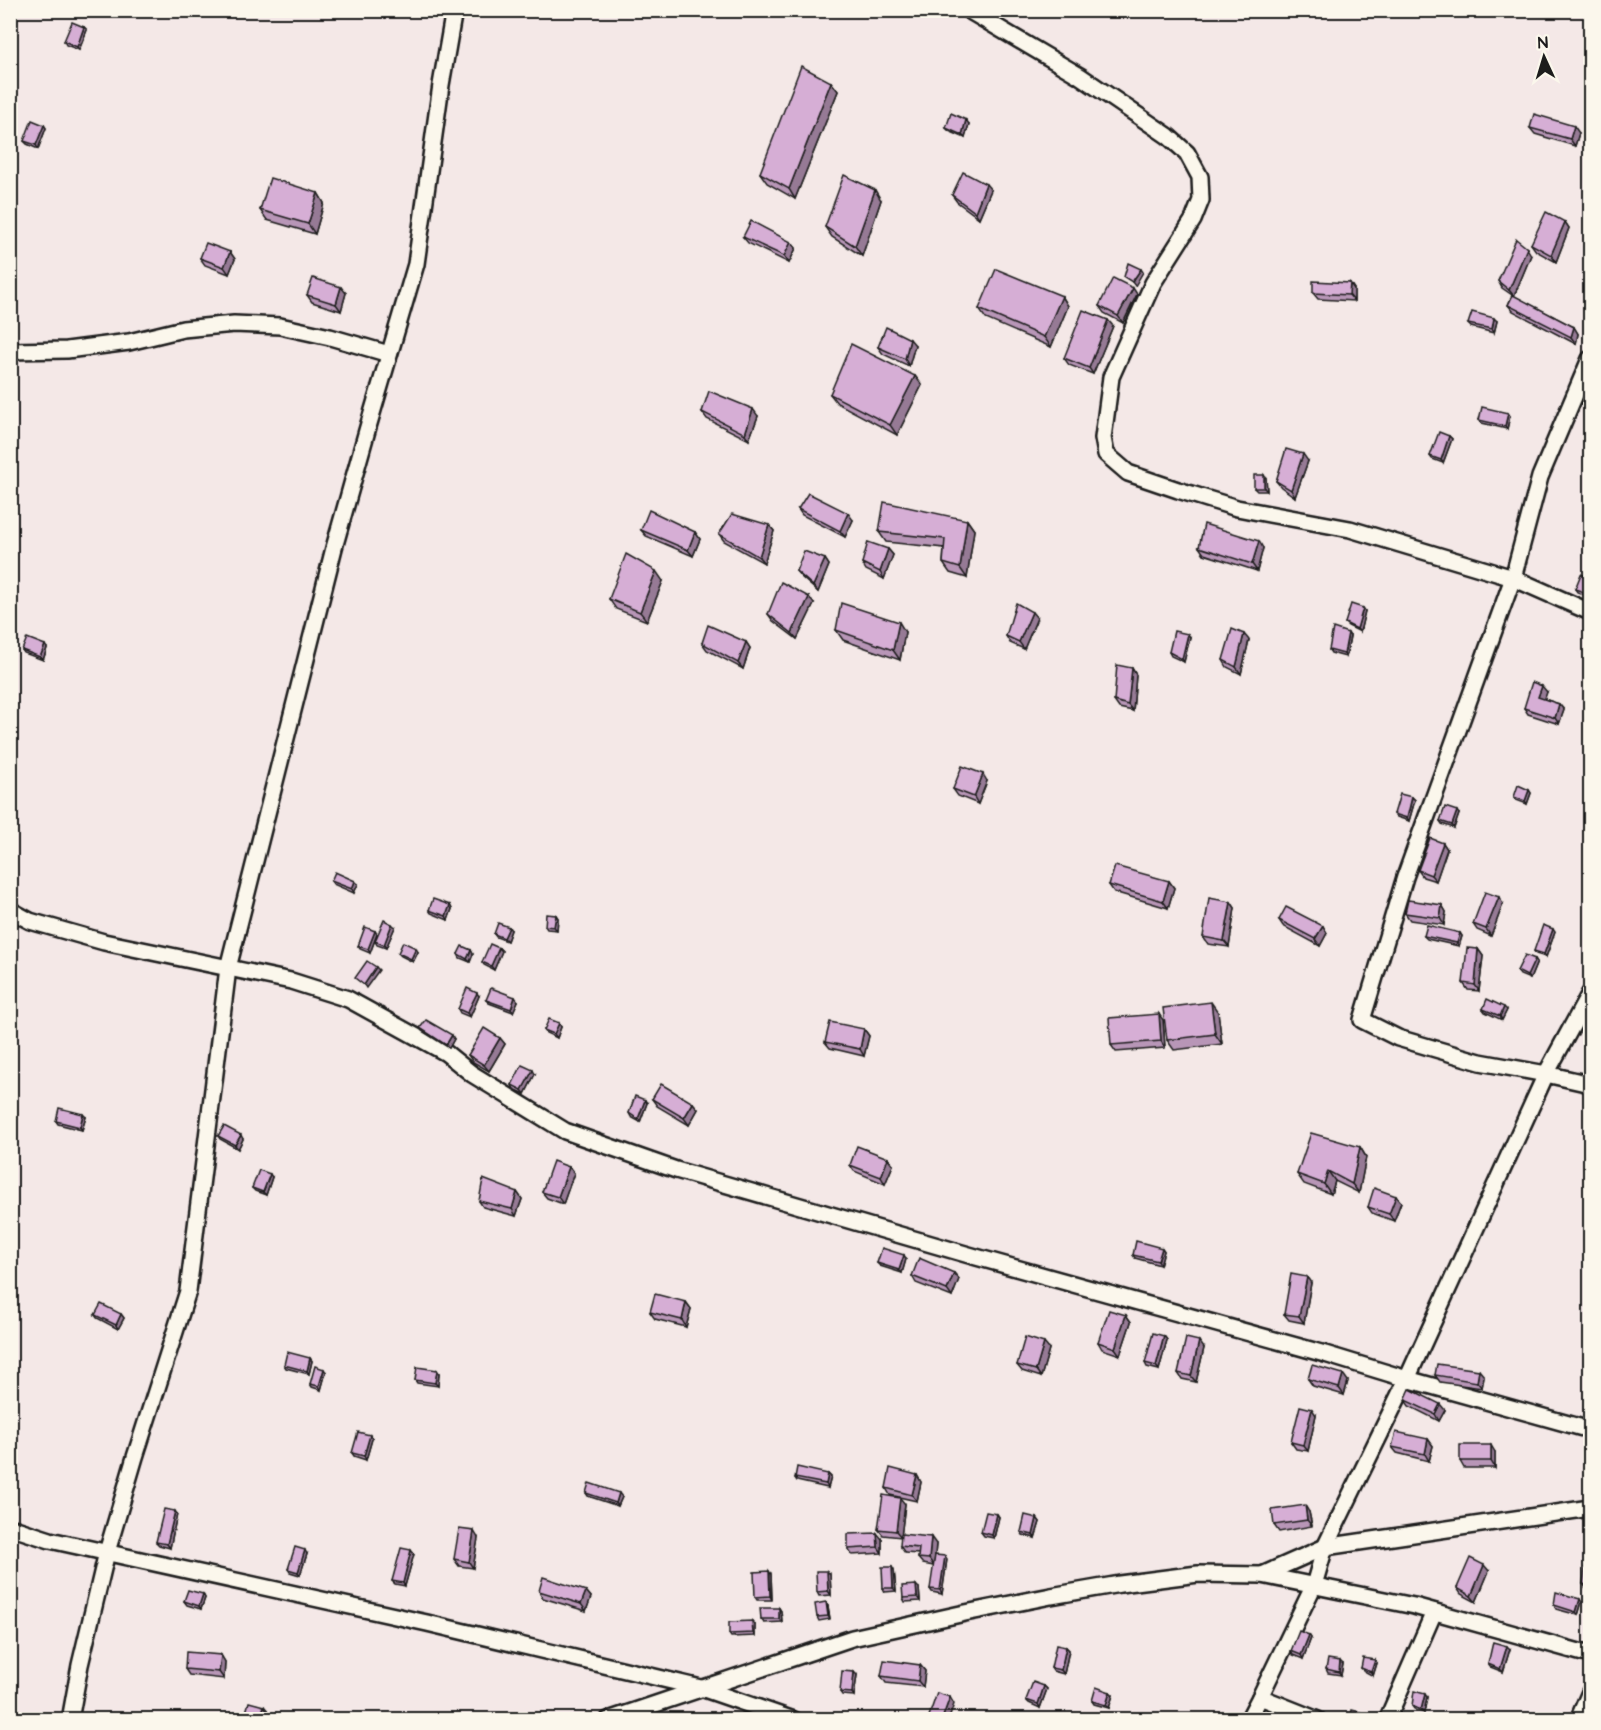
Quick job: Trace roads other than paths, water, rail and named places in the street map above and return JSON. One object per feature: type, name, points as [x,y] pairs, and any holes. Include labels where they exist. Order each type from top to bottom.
[{"type":"street","points":[[70,1719],[80,1665],[107,1552],[138,1446],[188,1291],[228,968],[334,548],[416,264],[454,10]]},
{"type":"street","points":[[968,10],[1080,76],[1168,136],[1187,153],[1200,177],[1201,200],[1193,220],[1153,283],[1110,376],[1103,438],[1106,454],[1128,473],[1227,505],[1350,529],[1513,578],[1590,612]]},
{"type":"street","points":[[10,351],[67,350],[129,342],[183,329],[234,324],[280,326],[389,354]]},
{"type":"street","points":[[1590,359],[1540,477],[1513,578],[1405,877],[1362,1020],[1398,1038],[1480,1062],[1590,1084]]},
{"type":"street","points":[[10,910],[30,921],[104,942],[291,981],[348,999],[446,1053],[482,1079],[565,1131],[576,1135],[710,1179],[969,1255],[1590,1430]]},
{"type":"street","points":[[1248,1719],[1314,1585],[1325,1547],[1407,1379],[1546,1074],[1590,993]]},
{"type":"street","points":[[1262,1575],[1325,1547],[1590,1508]]},
{"type":"street","points":[[10,1527],[51,1540],[416,1621],[701,1688],[794,1719]]},
{"type":"street","points":[[608,1719],[852,1638],[986,1608],[1120,1584],[1198,1574],[1262,1575],[1314,1585],[1414,1606],[1590,1655]]},
{"type":"street","points":[[1387,1719],[1434,1612]]},
{"type":"street","points":[[1578,1719],[1590,1692]]},
{"type":"street","points":[[1260,1697],[1318,1719]]}]
